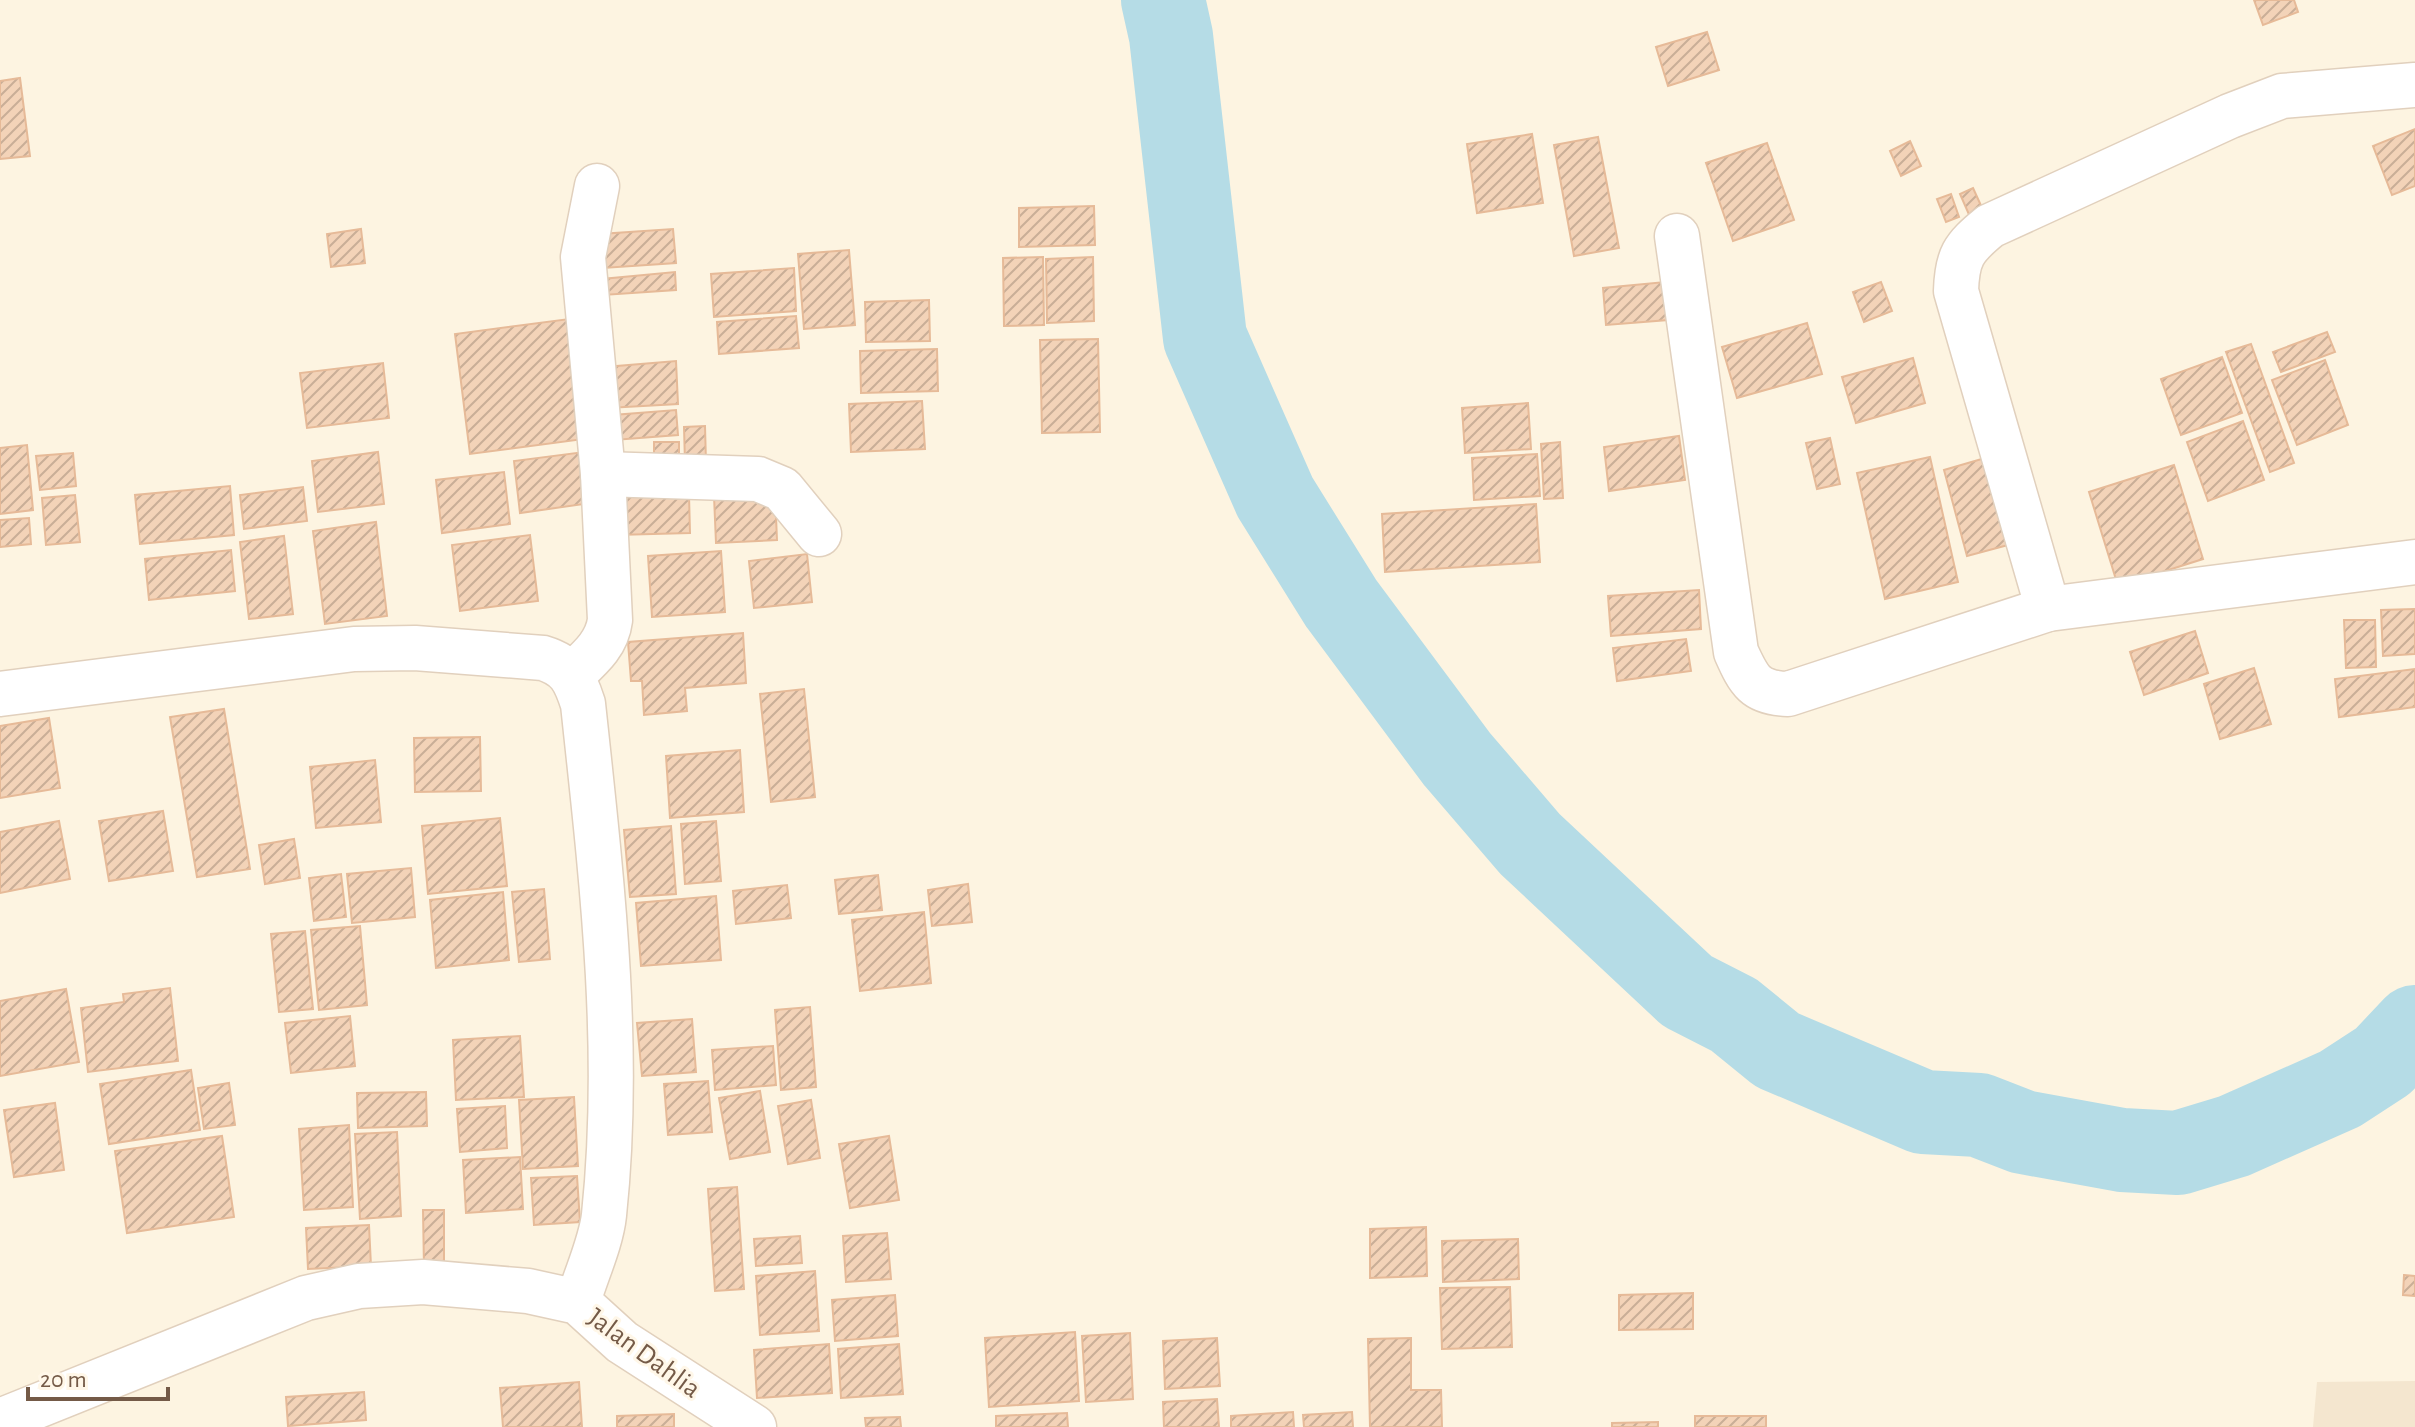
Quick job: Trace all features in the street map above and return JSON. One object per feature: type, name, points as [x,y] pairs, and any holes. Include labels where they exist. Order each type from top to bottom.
[{"type":"street","points":[[2048,609],[1956,291],[1957,263],[1970,243],[1990,226],[2230,116],[2282,96],[2415,85]]},
{"type":"street","points":[[573,674],[608,634],[603,474],[583,257],[594,215],[597,186]]},
{"type":"street","points":[[1677,236],[1736,652],[1747,678],[1767,693],[1788,694],[2048,609],[2415,562]]},
{"type":"street","points":[[603,474],[758,479],[782,489],[819,534]]},
{"type":"street","points":[[0,694],[354,649],[415,648],[543,658],[573,674],[583,704],[603,899],[609,1083],[604,1218],[578,1302],[528,1291],[423,1282],[359,1286],[306,1298],[0,1421]]},
{"type":"street","name":"Jalan Dahlia","points":[[578,1302],[622,1342],[754,1427]]},
{"type":"shaded area","points":[[2415,1381],[2415,1427],[2313,1427],[2317,1382]]},
{"type":"building","points":[[2254,0],[2294,0],[2298,12],[2263,25]]},
{"type":"building","points":[[1707,32],[1719,70],[1668,86],[1656,47]]},
{"type":"building","points":[[20,78],[30,156],[0,159],[0,81]]},
{"type":"building","points":[[2415,129],[2415,186],[2392,195],[2373,146]]},
{"type":"building","points":[[1532,134],[1543,203],[1477,213],[1467,144]]},
{"type":"building","points":[[1598,137],[1619,248],[1574,256],[1554,145]]},
{"type":"building","points":[[1910,141],[1921,166],[1901,176],[1890,151]]},
{"type":"building","points":[[1767,143],[1794,220],[1733,241],[1706,163]]},
{"type":"building","points":[[1973,188],[1988,221],[1974,226],[1960,194]]},
{"type":"building","points":[[1951,194],[1959,217],[1946,222],[1937,199]]},
{"type":"building","points":[[1094,206],[1095,245],[1019,247],[1019,208]]},
{"type":"building","points":[[361,229],[365,263],[331,267],[327,234]]},
{"type":"building","points":[[673,229],[676,263],[603,268],[600,234]]},
{"type":"building","points":[[849,250],[855,325],[804,329],[798,254]]},
{"type":"building","points":[[1043,257],[1044,325],[1004,326],[1003,258]]},
{"type":"building","points":[[1093,257],[1094,321],[1047,323],[1046,259]]},
{"type":"building","points":[[794,268],[796,311],[714,317],[711,274]]},
{"type":"building","points":[[675,272],[676,290],[603,295],[602,279]]},
{"type":"building","points":[[1665,282],[1668,320],[1606,325],[1603,288]]},
{"type":"building","points":[[1881,282],[1892,311],[1864,322],[1853,292]]},
{"type":"building","points":[[929,300],[930,341],[866,342],[865,302]]},
{"type":"building","points":[[796,316],[799,348],[719,354],[717,322]]},
{"type":"building","points":[[569,319],[584,439],[470,454],[455,334]]},
{"type":"building","points":[[1807,323],[1822,374],[1737,398],[1722,347]]},
{"type":"building","points":[[2327,332],[2335,352],[2281,372],[2273,352]]},
{"type":"building","points":[[1098,339],[1100,432],[1042,433],[1040,340]]},
{"type":"building","points":[[2251,344],[2294,463],[2270,472],[2226,352]]},
{"type":"building","points":[[937,349],[938,391],[861,393],[860,351]]},
{"type":"building","points":[[2222,357],[2242,413],[2181,435],[2161,379]]},
{"type":"building","points":[[1913,358],[1925,403],[1856,423],[1842,377]]},
{"type":"building","points":[[2325,360],[2348,425],[2297,445],[2272,380]]},
{"type":"building","points":[[676,361],[678,404],[608,408],[605,367]]},
{"type":"building","points":[[383,363],[389,418],[307,428],[300,373]]},
{"type":"building","points":[[922,401],[925,449],[851,452],[849,404]]},
{"type":"building","points":[[1528,403],[1531,449],[1465,453],[1462,408]]},
{"type":"building","points":[[676,410],[678,435],[614,440],[613,415]]},
{"type":"building","points":[[2243,421],[2264,480],[2208,501],[2187,442]]},
{"type":"building","points":[[705,426],[706,463],[685,463],[684,427]]},
{"type":"building","points":[[1679,436],[1685,480],[1609,491],[1604,447]]},
{"type":"building","points":[[1830,438],[1840,484],[1817,489],[1806,443]]},
{"type":"building","points":[[654,442],[679,442],[679,461],[654,462]]},
{"type":"building","points":[[1560,442],[1563,498],[1544,499],[1541,444]]},
{"type":"building","points":[[27,445],[33,510],[0,514],[0,448]]},
{"type":"building","points":[[378,452],[384,504],[318,512],[312,461]]},
{"type":"building","points":[[584,452],[591,503],[520,513],[514,461]]},
{"type":"building","points":[[73,453],[76,486],[40,490],[36,456]]},
{"type":"building","points":[[1537,454],[1540,496],[1474,500],[1472,458]]},
{"type":"building","points":[[1930,457],[1958,582],[1885,599],[1857,473]]},
{"type":"building","points":[[1985,458],[2008,545],[1967,556],[1944,470]]},
{"type":"building","points":[[2174,465],[2203,559],[2118,586],[2089,492]]},
{"type":"building","points":[[504,472],[510,524],[442,533],[436,480]]},
{"type":"building","points":[[230,486],[234,535],[140,544],[135,495]]},
{"type":"building","points":[[303,487],[307,521],[244,529],[240,495]]},
{"type":"building","points":[[775,493],[777,540],[716,543],[714,496]]},
{"type":"building","points":[[75,495],[80,542],[46,545],[42,498]]},
{"type":"building","points":[[689,495],[690,533],[616,535],[615,497]]},
{"type":"building","points":[[1536,504],[1540,562],[1385,572],[1382,514]]},
{"type":"building","points":[[29,518],[31,544],[0,547],[0,520]]},
{"type":"building","points":[[376,522],[387,616],[325,624],[313,531]]},
{"type":"building","points":[[530,535],[538,601],[460,611],[452,545]]},
{"type":"building","points":[[284,536],[293,614],[249,619],[240,542]]},
{"type":"building","points":[[231,550],[235,591],[149,600],[145,559]]},
{"type":"building","points":[[721,551],[725,612],[652,617],[648,556]]},
{"type":"building","points":[[807,554],[812,602],[754,608],[749,561]]},
{"type":"building","points":[[1699,590],[1701,629],[1611,636],[1608,596]]},
{"type":"building","points":[[2415,609],[2415,654],[2383,656],[2381,610]]},
{"type":"building","points":[[2344,620],[2375,620],[2376,667],[2346,668]]},
{"type":"building","points":[[2195,631],[2208,673],[2144,695],[2130,652]]},
{"type":"building","points":[[743,633],[746,683],[685,688],[687,711],[644,715],[642,681],[631,681],[628,642]]},
{"type":"building","points":[[1686,639],[1691,671],[1617,681],[1613,648]]},
{"type":"building","points":[[2254,668],[2271,724],[2220,739],[2204,684]]},
{"type":"building","points":[[2415,669],[2415,707],[2339,717],[2335,679]]},
{"type":"building","points":[[804,689],[815,797],[771,802],[760,694]]},
{"type":"building","points":[[224,709],[250,869],[197,877],[170,717]]},
{"type":"building","points":[[49,718],[60,788],[0,798],[0,726]]},
{"type":"building","points":[[480,737],[481,791],[415,792],[414,738]]},
{"type":"building","points":[[740,750],[744,812],[670,818],[666,756]]},
{"type":"building","points":[[375,760],[381,822],[316,828],[310,767]]},
{"type":"building","points":[[163,811],[173,871],[109,881],[99,821]]},
{"type":"building","points":[[500,818],[507,886],[428,894],[422,826]]},
{"type":"building","points":[[59,821],[70,879],[0,893],[0,832]]},
{"type":"building","points":[[716,821],[721,881],[685,884],[681,824]]},
{"type":"building","points":[[671,826],[676,894],[630,897],[624,830]]},
{"type":"building","points":[[294,839],[300,878],[265,884],[259,845]]},
{"type":"building","points":[[411,868],[415,917],[352,923],[347,874]]},
{"type":"building","points":[[341,874],[346,917],[314,921],[309,878]]},
{"type":"building","points":[[878,875],[882,910],[839,914],[835,880]]},
{"type":"building","points":[[968,884],[972,922],[932,926],[928,890]]},
{"type":"building","points":[[787,885],[791,918],[736,924],[733,891]]},
{"type":"building","points":[[544,889],[550,959],[519,962],[512,892]]},
{"type":"building","points":[[503,892],[509,960],[436,968],[430,900]]},
{"type":"building","points":[[716,896],[721,960],[641,966],[636,903]]},
{"type":"building","points":[[924,912],[931,983],[860,991],[852,920]]},
{"type":"building","points":[[360,926],[367,1005],[319,1010],[311,930]]},
{"type":"building","points":[[305,931],[313,1009],[279,1012],[271,934]]},
{"type":"building","points":[[170,988],[178,1061],[88,1072],[81,1008],[124,1002],[123,994]]},
{"type":"building","points":[[66,989],[79,1062],[0,1076],[0,1001]]},
{"type":"building","points":[[810,1007],[816,1087],[781,1090],[775,1010]]},
{"type":"building","points":[[350,1016],[355,1066],[291,1073],[285,1023]]},
{"type":"building","points":[[692,1019],[696,1072],[642,1076],[637,1023]]},
{"type":"building","points":[[520,1036],[524,1097],[456,1100],[453,1040]]},
{"type":"building","points":[[773,1046],[776,1085],[715,1090],[712,1050]]},
{"type":"building","points":[[191,1070],[200,1130],[109,1144],[100,1084]]},
{"type":"building","points":[[708,1081],[712,1132],[668,1135],[664,1084]]},
{"type":"building","points":[[229,1083],[235,1125],[204,1129],[198,1088]]},
{"type":"building","points":[[760,1091],[770,1152],[730,1159],[719,1098]]},
{"type":"building","points":[[426,1092],[427,1126],[358,1128],[357,1093]]},
{"type":"building","points":[[574,1097],[578,1166],[523,1169],[519,1100]]},
{"type":"building","points":[[811,1100],[820,1158],[788,1164],[778,1106]]},
{"type":"building","points":[[55,1103],[64,1170],[14,1177],[4,1110]]},
{"type":"building","points":[[505,1106],[507,1148],[460,1152],[457,1109]]},
{"type":"building","points":[[349,1125],[353,1207],[304,1210],[299,1129]]},
{"type":"building","points":[[397,1132],[401,1216],[360,1219],[355,1134]]},
{"type":"building","points":[[222,1136],[234,1217],[127,1233],[115,1151]]},
{"type":"building","points":[[889,1136],[899,1200],[850,1208],[839,1144]]},
{"type":"building","points":[[520,1157],[523,1209],[466,1213],[463,1160]]},
{"type":"building","points":[[577,1176],[580,1222],[534,1225],[531,1178]]},
{"type":"building","points":[[737,1187],[744,1289],[715,1291],[708,1189]]},
{"type":"building","points":[[423,1210],[444,1210],[444,1267],[424,1268]]},
{"type":"building","points":[[369,1225],[371,1266],[308,1269],[306,1228]]},
{"type":"building","points":[[1426,1227],[1427,1276],[1370,1278],[1370,1229]]},
{"type":"building","points":[[887,1233],[891,1279],[846,1282],[843,1236]]},
{"type":"building","points":[[800,1236],[802,1263],[756,1266],[754,1239]]},
{"type":"building","points":[[1518,1239],[1519,1279],[1443,1282],[1442,1241]]},
{"type":"building","points":[[815,1271],[819,1331],[760,1335],[756,1276]]},
{"type":"building","points":[[2404,1275],[2415,1276],[2415,1296],[2403,1295]]},
{"type":"building","points":[[1510,1287],[1512,1347],[1442,1349],[1440,1288]]},
{"type":"building","points":[[1693,1293],[1693,1329],[1619,1330],[1619,1295]]},
{"type":"building","points":[[895,1295],[898,1336],[835,1341],[832,1300]]},
{"type":"building","points":[[1075,1332],[1079,1401],[989,1407],[985,1338]]},
{"type":"building","points":[[1130,1333],[1133,1399],[1086,1402],[1082,1336]]},
{"type":"building","points":[[1217,1338],[1220,1386],[1165,1389],[1163,1341]]},
{"type":"building","points":[[1411,1338],[1411,1390],[1441,1390],[1442,1427],[1370,1427],[1368,1339]]},
{"type":"building","points":[[829,1344],[832,1393],[757,1398],[754,1350]]},
{"type":"building","points":[[899,1344],[903,1394],[841,1398],[838,1349]]},
{"type":"building","points":[[579,1382],[582,1427],[503,1427],[500,1388]]},
{"type":"building","points":[[364,1392],[366,1420],[288,1426],[286,1397]]},
{"type":"building","points":[[1217,1399],[1219,1427],[1164,1427],[1163,1402]]},
{"type":"building","points":[[1293,1412],[1294,1427],[1231,1427],[1231,1416]]},
{"type":"building","points":[[1352,1412],[1353,1427],[1304,1427],[1303,1415]]},
{"type":"building","points":[[1067,1413],[1068,1427],[996,1427],[996,1416]]},
{"type":"building","points":[[674,1414],[674,1427],[617,1427],[617,1416]]},
{"type":"building","points":[[1695,1416],[1766,1416],[1766,1427],[1695,1427]]},
{"type":"building","points":[[900,1417],[901,1427],[866,1427],[865,1418]]},
{"type":"building","points":[[1658,1422],[1658,1427],[1612,1427],[1612,1423]]},
{"type":"waterway","points":[[1163,0],[1171,36],[1205,338],[1275,497],[1341,603],[1457,759],[1530,844],[1687,991],[1734,1015],[1777,1050],[1923,1112],[1979,1115],[2023,1132],[2122,1150],[2178,1153],[2234,1136],[2340,1089],[2383,1061],[2415,1027]]}]
